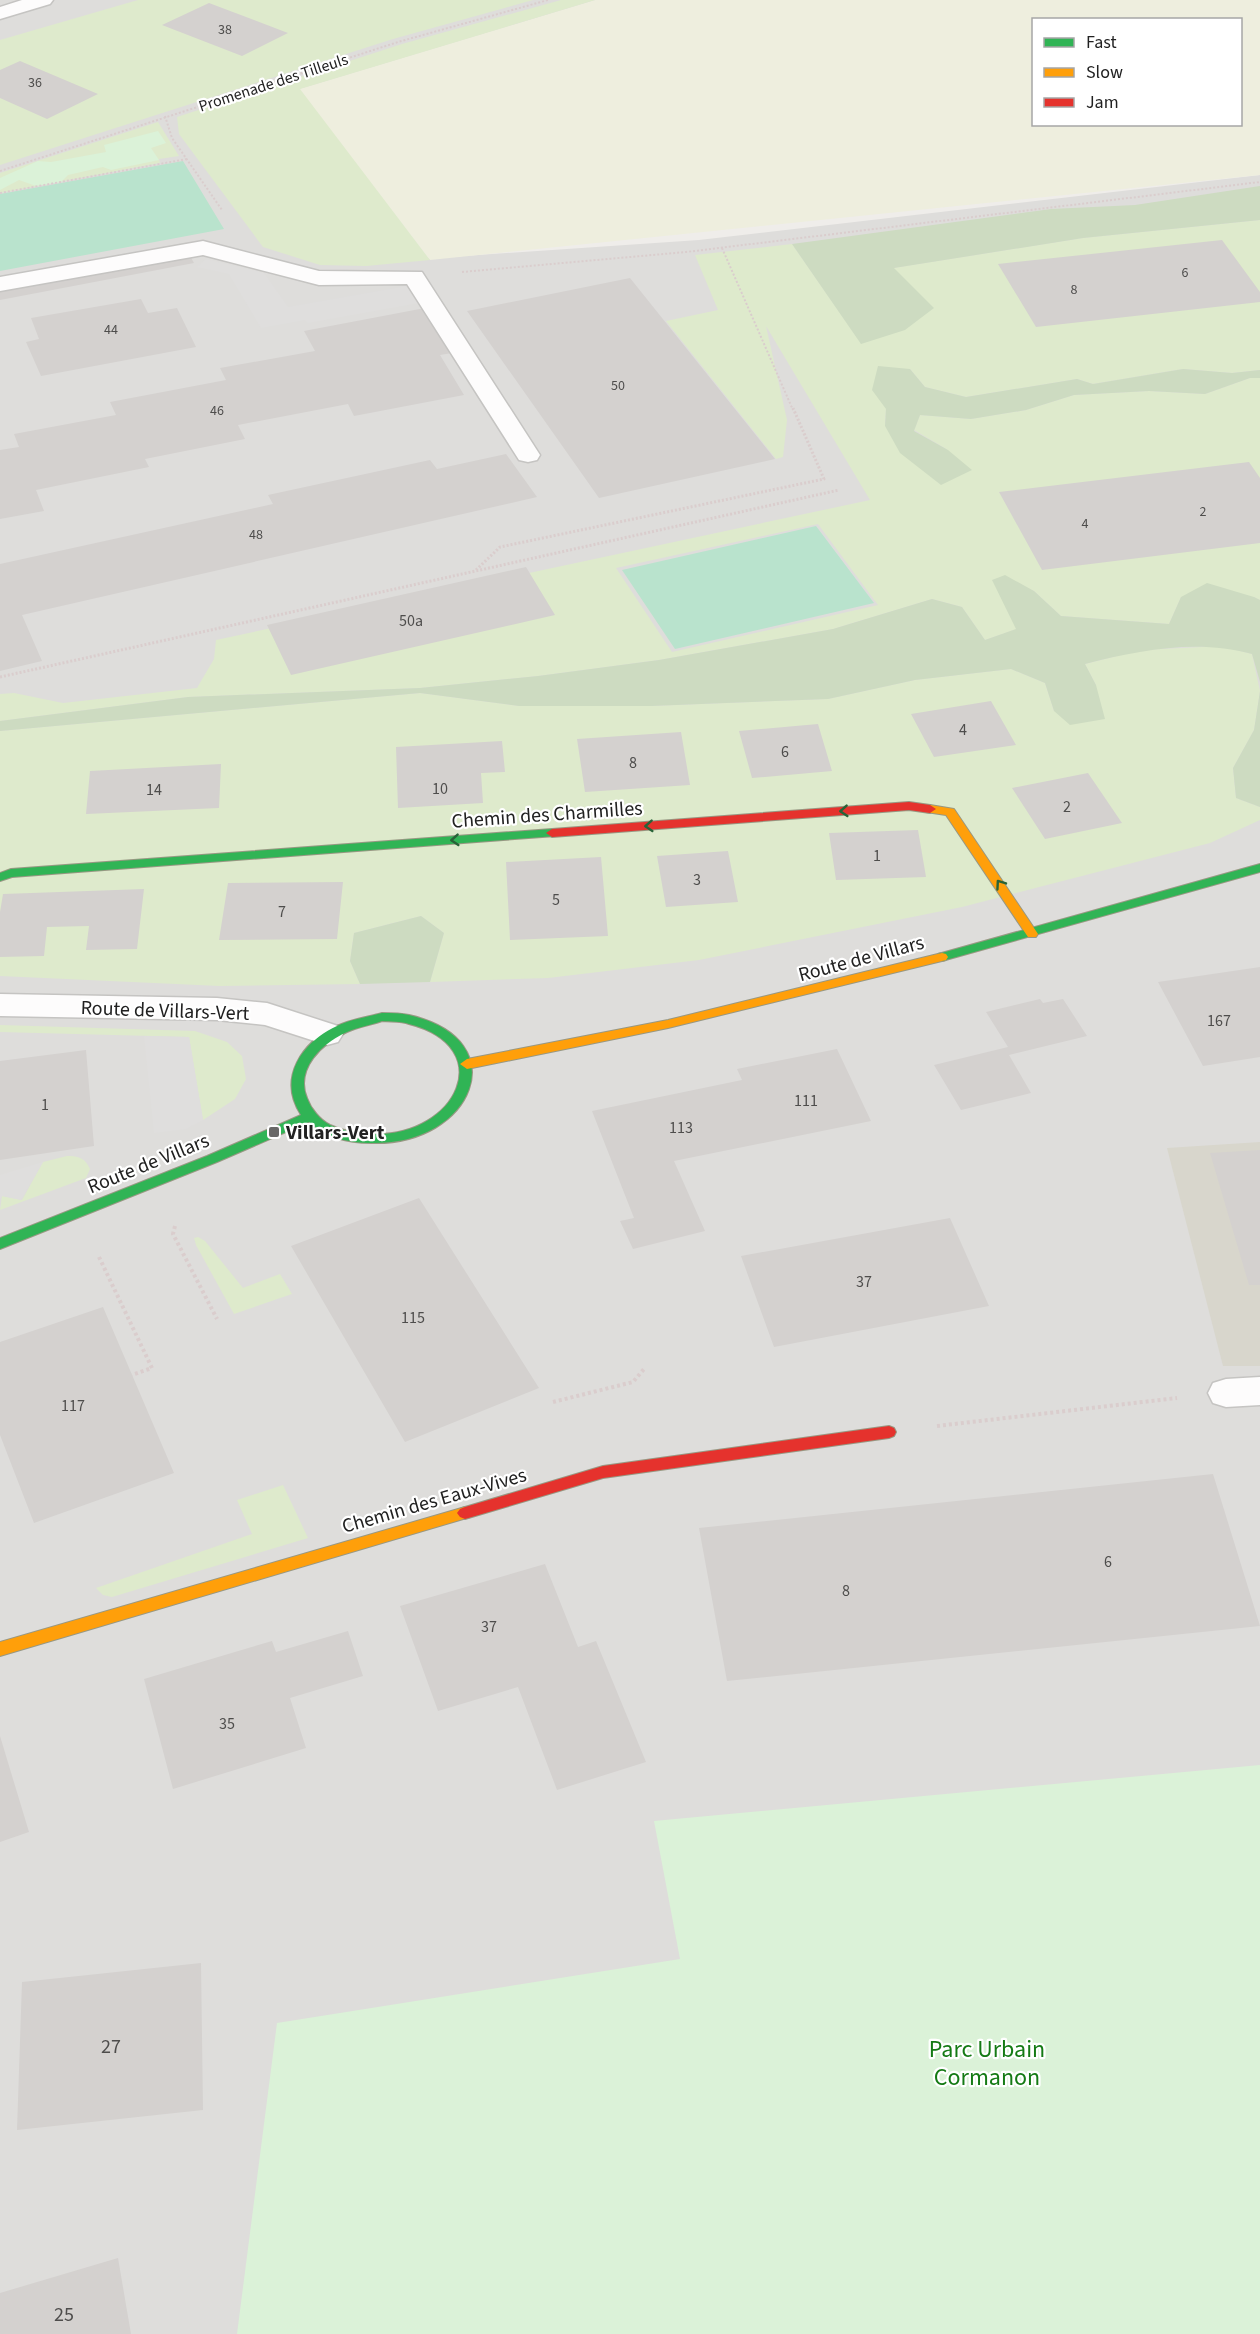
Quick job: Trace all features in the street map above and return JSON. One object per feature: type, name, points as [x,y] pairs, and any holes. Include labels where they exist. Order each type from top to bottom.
[{"type":"street","points":[[0,13],[43,0]]},
{"type":"street","points":[[0,284],[203,248],[319,278],[414,277],[528,455]]},
{"type":"street","name":"Chemin des Charmilles","points":[[0,877],[11,873],[909,806],[950,812],[1032,934]]},
{"type":"street","name":"Route de Villars","points":[[467,1064],[739,1010],[1032,934],[1260,868]]},
{"type":"street","name":"Route de Villars-Vert","points":[[0,1005],[217,1009],[267,1014],[327,1034]]},
{"type":"street","points":[[382,1017],[411,1019],[437,1029],[457,1044],[467,1064],[468,1084],[459,1104],[441,1121],[416,1134],[387,1140],[357,1138],[330,1130],[310,1116],[299,1101],[294,1082],[304,1056],[327,1034],[352,1022],[382,1017]]},
{"type":"street","name":"Route de Villars","points":[[0,1244],[212,1159],[310,1116]]},
{"type":"street","name":"Chemin des Eaux-Vives","points":[[0,1649],[603,1472],[889,1432]]},
{"type":"path","name":"Promenade des Tilleuls","points":[[0,171],[398,42],[548,0]]},
{"type":"path","points":[[165,116],[172,138],[243,241],[228,255]]},
{"type":"path","points":[[0,194],[187,159]]},
{"type":"path","points":[[414,277],[722,248],[1260,182]]},
{"type":"path","points":[[475,571],[500,548],[824,479],[722,248]]},
{"type":"path","points":[[0,677],[838,490]]},
{"type":"path","points":[[175,1226],[173,1234],[217,1319]]},
{"type":"path","points":[[99,1257],[152,1368],[132,1375]]},
{"type":"path","points":[[553,1402],[633,1382],[644,1369]]},
{"type":"path","points":[[889,1432],[1243,1392]]},
{"type":"shaded area","points":[[0,0],[609,0],[190,127],[346,264],[699,240],[1260,175],[1260,2334],[0,2334]]},
{"type":"shaded area","points":[[206,259],[264,273],[288,307],[407,286],[419,303],[308,323],[305,320],[261,328],[229,274],[197,267]]},
{"type":"shaded area","points":[[144,1036],[189,1037],[203,1120],[186,1129],[154,1133]]},
{"type":"shaded area","points":[[1260,1142],[1260,1366],[1223,1366],[1167,1148]]},
{"type":"shaded area","points":[[43,1162],[21,1200],[2,1196],[0,1199],[0,1175]]},
{"type":"green space","points":[[138,0],[533,0],[393,39],[0,165],[0,40]]},
{"type":"green space","points":[[561,0],[595,0],[300,89],[430,260],[366,266],[320,265],[263,247],[179,134],[177,117],[402,44]]},
{"type":"green space","points":[[595,0],[1260,0],[1260,175],[430,260],[299,89]]},
{"type":"green space","points":[[158,122],[179,156],[159,159],[160,163],[0,193],[0,173]]},
{"type":"green space","points":[[158,131],[166,143],[151,148],[159,160],[111,170],[103,167],[68,175],[61,182],[36,186],[19,180],[0,190],[0,178],[38,161],[51,162],[106,152],[104,145]]},
{"type":"green space","points":[[183,161],[224,229],[0,271],[0,194]]},
{"type":"green space","points":[[1260,186],[1260,220],[1083,238],[894,268],[934,308],[905,330],[861,344],[792,244],[1051,209],[1135,205]]},
{"type":"green space","points":[[1260,220],[1260,370],[1232,373],[1183,369],[1093,384],[1077,379],[966,397],[925,387],[910,369],[886,409],[885,426],[948,450],[914,430],[920,415],[971,419],[1026,410],[1074,395],[1149,391],[1205,394],[1250,378],[1260,378],[1260,600],[1254,597],[1181,597],[1169,624],[1061,616],[1034,591],[993,580],[1017,629],[985,640],[962,607],[932,599],[833,629],[659,660],[538,676],[420,688],[188,697],[0,721],[0,694],[14,693],[63,703],[197,688],[214,659],[216,640],[870,500],[766,326],[787,420],[783,457],[776,459],[666,321],[718,310],[695,255],[792,244],[861,343],[893,268],[1083,238]],"holes":[[[818,524],[878,605],[672,652],[616,568]]]},
{"type":"green space","points":[[878,366],[910,369],[925,387],[966,397],[1077,379],[1093,384],[1183,369],[1232,373],[1260,370],[1260,378],[1250,378],[1205,394],[1149,391],[1074,395],[1026,410],[971,419],[920,415],[914,431],[948,450],[972,470],[941,485],[900,453],[885,426],[886,409],[872,390]]},
{"type":"green space","points":[[816,526],[874,603],[675,649],[622,570]]},
{"type":"green space","points":[[1005,575],[1034,591],[1061,616],[1169,624],[1181,597],[1207,583],[1254,597],[1260,600],[1260,682],[1252,654],[1210,647],[1189,647],[1127,654],[1085,664],[1096,685],[1105,719],[1070,725],[1054,711],[1045,683],[1011,669],[915,680],[828,699],[651,706],[519,706],[420,693],[0,731],[0,721],[188,697],[420,688],[538,676],[659,660],[833,629],[932,599],[962,607],[985,640],[1016,629],[992,580]]},
{"type":"green space","points":[[1222,646],[1252,654],[1260,691],[1254,730],[1233,768],[1236,798],[1260,807],[1260,820],[1210,843],[962,907],[699,960],[548,978],[430,982],[444,933],[421,916],[354,933],[350,961],[360,984],[220,986],[0,976],[0,731],[420,693],[519,706],[651,706],[828,699],[915,680],[1011,669],[1045,683],[1054,711],[1096,685],[1085,664],[1141,650]]},
{"type":"green space","points":[[1260,691],[1260,807],[1236,798],[1233,768],[1254,730]]},
{"type":"green space","points":[[421,916],[444,933],[430,982],[360,984],[350,961],[354,933]]},
{"type":"green space","points":[[0,1025],[195,1031],[227,1042],[242,1056],[246,1079],[235,1099],[203,1120],[189,1037],[0,1032]]},
{"type":"green space","points":[[67,1156],[78,1157],[86,1162],[90,1169],[86,1178],[0,1210],[2,1196],[22,1200],[43,1162]]},
{"type":"green space","points":[[198,1237],[205,1241],[243,1288],[280,1274],[292,1294],[234,1314],[196,1245],[194,1238]]},
{"type":"green space","points":[[283,1485],[308,1538],[112,1597],[103,1595],[96,1588],[252,1534],[237,1500]]},
{"type":"green space","name":"Parc Urbain Cormanon","points":[[1260,1765],[1260,2334],[237,2334],[277,2023],[680,1959],[654,1821]]},
{"type":"building","points":[[209,3],[288,33],[242,56],[162,25]]},
{"type":"building","points":[[20,61],[98,94],[47,119],[0,98],[0,70]]},
{"type":"building","points":[[1222,240],[1260,292],[1260,302],[1036,327],[998,264]]},
{"type":"building","points":[[189,254],[194,263],[0,300],[0,290]]},
{"type":"building","points":[[630,278],[775,459],[599,498],[467,311]]},
{"type":"building","points":[[141,299],[148,313],[177,308],[196,347],[41,376],[26,342],[39,339],[31,318]]},
{"type":"building","points":[[425,308],[452,353],[440,355],[464,395],[354,416],[348,404],[238,425],[245,439],[145,459],[149,467],[36,490],[44,511],[0,519],[0,450],[19,447],[14,434],[116,415],[110,402],[226,380],[220,368],[315,351],[304,331]]},
{"type":"building","points":[[506,454],[537,497],[22,615],[42,661],[0,671],[0,564],[273,504],[268,495],[430,460],[437,469]]},
{"type":"building","points":[[1249,462],[1260,478],[1260,543],[1042,570],[999,492]]},
{"type":"building","points":[[526,567],[555,615],[291,675],[267,625]]},
{"type":"building","points":[[991,701],[1016,745],[934,757],[911,714]]},
{"type":"building","points":[[818,724],[832,771],[752,778],[739,731]]},
{"type":"building","points":[[681,732],[690,785],[585,792],[577,739]]},
{"type":"building","points":[[502,741],[505,772],[481,773],[483,803],[398,808],[396,747]]},
{"type":"building","points":[[221,764],[219,808],[86,814],[90,771]]},
{"type":"building","points":[[1088,773],[1122,823],[1045,839],[1012,788]]},
{"type":"building","points":[[918,830],[926,877],[836,880],[829,833]]},
{"type":"building","points":[[728,851],[738,902],[666,907],[657,856]]},
{"type":"building","points":[[601,857],[608,936],[510,940],[506,862]]},
{"type":"building","points":[[343,882],[337,939],[219,940],[228,883]]},
{"type":"building","points":[[144,889],[137,949],[86,950],[89,926],[47,927],[44,956],[0,957],[0,912],[3,894]]},
{"type":"building","points":[[1260,967],[1260,1057],[1203,1066],[1158,982]]},
{"type":"building","points":[[1040,999],[1043,1003],[1063,999],[1087,1036],[1009,1055],[1031,1093],[961,1110],[934,1065],[1008,1047],[986,1012]]},
{"type":"building","points":[[837,1049],[871,1121],[674,1161],[705,1231],[633,1249],[620,1221],[634,1218],[592,1111],[742,1080],[737,1069]]},
{"type":"building","points":[[86,1050],[94,1146],[0,1160],[0,1061]]},
{"type":"building","points":[[1260,1150],[1260,1285],[1249,1285],[1210,1153]]},
{"type":"building","points":[[419,1198],[539,1388],[405,1442],[291,1246]]},
{"type":"building","points":[[950,1218],[989,1306],[774,1347],[741,1256]]},
{"type":"building","points":[[103,1307],[174,1473],[34,1523],[0,1435],[0,1342]]},
{"type":"building","points":[[1213,1474],[1260,1626],[727,1681],[699,1528]]},
{"type":"building","points":[[545,1564],[578,1647],[596,1641],[646,1762],[557,1790],[518,1687],[438,1711],[400,1606]]},
{"type":"building","points":[[348,1631],[363,1676],[290,1698],[306,1748],[173,1789],[144,1679],[272,1641],[276,1652]]},
{"type":"building","points":[[0,1736],[29,1832],[0,1842]]},
{"type":"building","points":[[201,1963],[203,2110],[17,2130],[22,1982]]},
{"type":"building","points":[[118,2258],[131,2334],[0,2334],[0,2293]]},
{"type":"traffic: fast","points":[[0,877],[11,873],[552,833]]},
{"type":"traffic: fast","points":[[942,957],[1260,868]]},
{"type":"traffic: fast","points":[[382,1017],[406,1018],[424,1024],[438,1031],[450,1041],[460,1052],[465,1065],[466,1078],[463,1093],[440,1120],[408,1136],[390,1139],[352,1138],[324,1128],[305,1111],[297,1090],[300,1068],[315,1046],[342,1029],[382,1017]]},
{"type":"traffic: fast","points":[[0,1244],[212,1159],[310,1116]]},
{"type":"traffic: slow","points":[[930,809],[950,812],[1032,934]]},
{"type":"traffic: slow","points":[[467,1064],[668,1024],[942,957]]},
{"type":"traffic: slow","points":[[0,1649],[465,1513]]},
{"type":"traffic: jam","points":[[552,833],[909,806],[930,809]]},
{"type":"traffic: jam","points":[[465,1513],[603,1472],[889,1432]]},
{"type":"place","name":"Villars-Vert","points":[[274,1132]]}]
